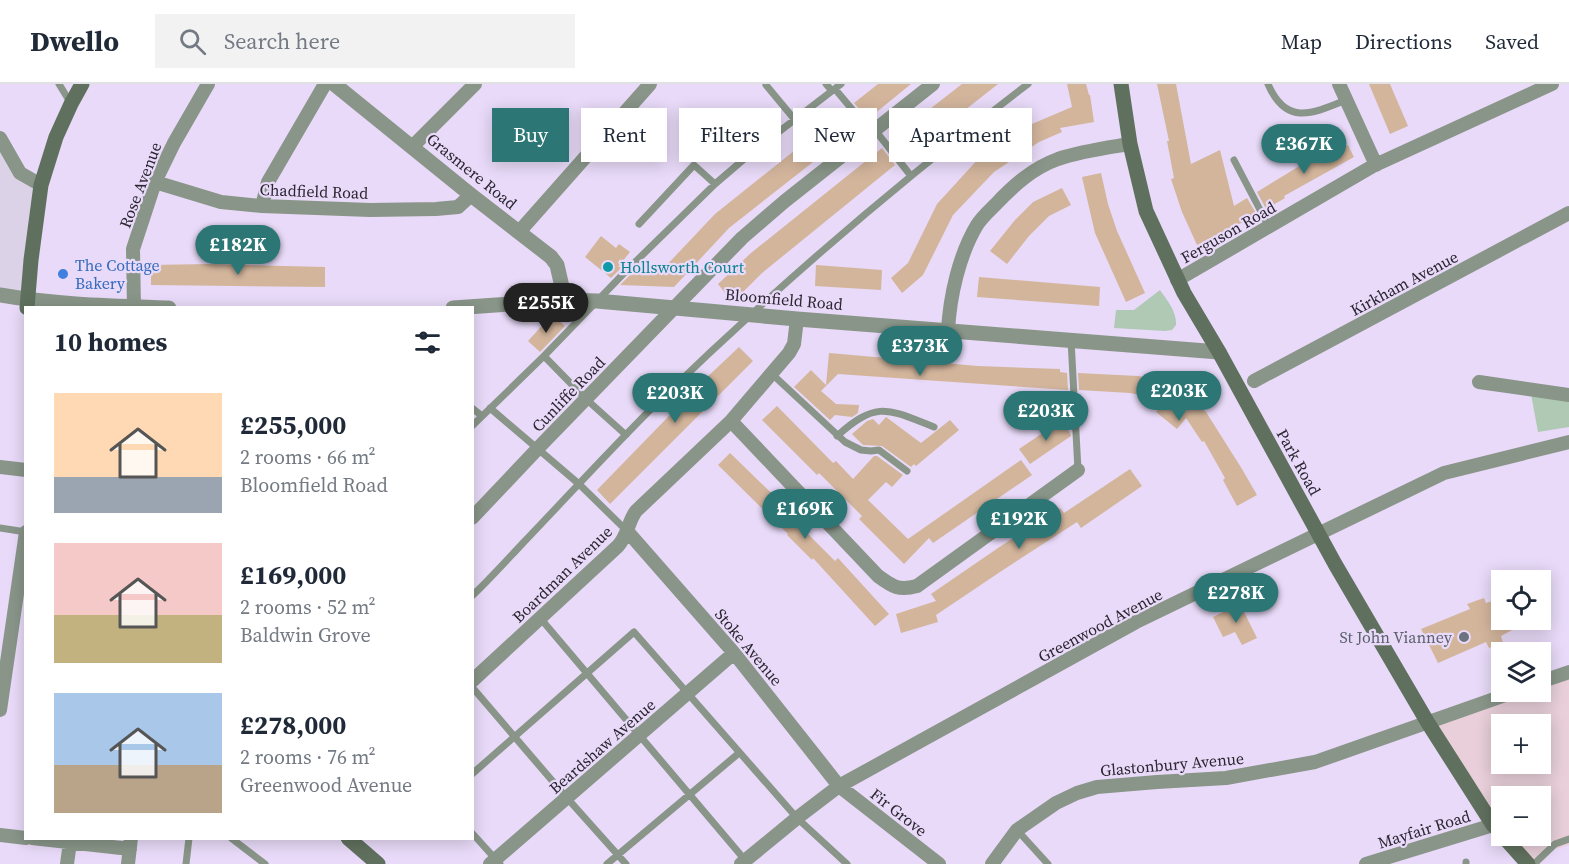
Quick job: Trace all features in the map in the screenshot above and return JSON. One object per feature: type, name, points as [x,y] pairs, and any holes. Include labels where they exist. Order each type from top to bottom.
[{"type":"main road","points":[[27,304],[41,185],[56,137],[82,84]]},
{"type":"main road","name":"Park Road","points":[[1120,84],[1130,144],[1146,211],[1177,280],[1318,534],[1428,723],[1491,819]]},
{"type":"main road","points":[[350,840],[378,864]]},
{"type":"main road","name":"Park Road","points":[[1512,846],[1528,864]]},
{"type":"street","name":"Rose Avenue","points":[[134,306],[134,249],[155,182],[174,143],[208,84]]},
{"type":"street","points":[[262,206],[268,182],[325,84]]},
{"type":"street","name":"Grasmere Road","points":[[334,84],[471,195],[551,256],[557,265],[565,300]]},
{"type":"street","points":[[412,147],[475,84]]},
{"type":"street","points":[[519,231],[650,84]]},
{"type":"street","name":"Cunliffe Road","points":[[877,130],[933,84]]},
{"type":"street","points":[[1339,84],[1376,165]]},
{"type":"street","name":"Ferguson Road","points":[[1177,280],[1376,165],[1552,84]]},
{"type":"street","points":[[0,138],[20,172],[41,185]]},
{"type":"street","points":[[948,330],[949,307],[969,243],[982,219],[997,202],[1019,181],[1050,163],[1085,151],[1130,144]]},
{"type":"street","name":"Cunliffe Road","points":[[474,516],[742,238],[796,191],[834,162]]},
{"type":"street","name":"Chadfield Road","points":[[155,182],[220,202],[262,206],[369,210],[436,209],[458,207],[471,195]]},
{"type":"street","name":"Kirkham Avenue","points":[[1254,381],[1569,213]]},
{"type":"street","points":[[0,296],[27,304],[110,306]]},
{"type":"street","name":"Bloomfield Road","points":[[474,306],[565,300],[597,301],[1219,352]]},
{"type":"street","name":"Boardman Avenue","points":[[474,679],[618,546],[628,532],[636,511],[731,421],[789,353],[794,344],[796,319]]},
{"type":"street","points":[[1479,382],[1569,395]]},
{"type":"street","points":[[731,421],[878,576],[898,589],[917,586],[1078,470]]},
{"type":"street","name":"Greenwood Avenue","points":[[743,862],[839,786],[1136,622],[1444,473],[1569,442]]},
{"type":"street","points":[[0,467],[24,470]]},
{"type":"street","name":"Stoke Avenue","points":[[628,532],[734,653],[839,786]]},
{"type":"street","points":[[0,710],[24,543]]},
{"type":"street","name":"Beardshaw Avenue","points":[[495,862],[734,653]]},
{"type":"street","points":[[1551,678],[1569,672]]},
{"type":"street","name":"Glastonbury Avenue","points":[[992,864],[1017,830],[1056,803],[1077,793],[1097,787],[1226,778],[1315,762],[1491,700]]},
{"type":"street","name":"Fir Grove","points":[[839,786],[939,864]]},
{"type":"street","name":"Mayfair Road","points":[[1366,864],[1491,833]]},
{"type":"street","points":[[0,835],[24,838]]},
{"type":"street","points":[[67,864],[70,840],[130,844],[128,864]]},
{"type":"lane","points":[[59,84],[71,104]]},
{"type":"lane","points":[[826,84],[851,108]]},
{"type":"lane","points":[[810,108],[841,84]]},
{"type":"lane","points":[[474,594],[626,435],[721,341],[911,176],[1028,84]]},
{"type":"lane","points":[[1268,84],[1281,106],[1296,113],[1325,109],[1346,100]]},
{"type":"lane","points":[[766,85],[793,118]]},
{"type":"lane","points":[[781,131],[793,122]]},
{"type":"lane","points":[[877,136],[911,176]]},
{"type":"lane","points":[[1234,160],[1269,227]]},
{"type":"lane","points":[[474,424],[715,184],[741,162]]},
{"type":"lane","points":[[639,224],[694,165],[715,184]]},
{"type":"lane","points":[[1071,340],[1078,470]]},
{"type":"lane","points":[[544,356],[586,399],[626,435]]},
{"type":"lane","points":[[772,374],[844,442],[861,450],[882,451],[907,471]]},
{"type":"lane","points":[[490,408],[579,484],[628,532]]},
{"type":"lane","points":[[474,410],[482,416]]},
{"type":"lane","points":[[837,436],[850,424],[869,413],[879,411],[906,416],[934,427]]},
{"type":"lane","points":[[0,528],[24,536]]},
{"type":"lane","points":[[541,619],[689,794],[743,862]]},
{"type":"lane","points":[[474,772],[634,632],[797,818],[847,864]]},
{"type":"lane","points":[[474,689],[626,864]]},
{"type":"lane","points":[[607,864],[739,753]]},
{"type":"lane","points":[[1017,830],[1048,864]]},
{"type":"lane","points":[[474,836],[495,862]]},
{"type":"lane","points":[[1533,864],[1556,844],[1569,839]]},
{"type":"lane","points":[[186,864],[189,840]]},
{"type":"lane","points":[[234,840],[265,864]]},
{"type":"shaded area","points":[[0,138],[20,173],[41,185],[27,300],[0,295]]},
{"type":"shaded area","points":[[1569,672],[1569,845],[1555,849],[1540,864],[1528,864],[1512,846],[1551,846],[1551,786],[1491,786],[1491,819],[1428,723],[1491,700],[1551,702],[1551,678]]},
{"type":"green space","points":[[1160,290],[1175,315],[1176,325],[1172,330],[1114,328],[1116,310],[1134,310]]},
{"type":"green space","points":[[1531,394],[1569,399],[1569,427],[1538,432]]},
{"type":"building","points":[[878,84],[911,84],[877,112],[877,108],[858,108],[854,103]]},
{"type":"building","points":[[962,84],[998,84],[968,108],[931,108]]},
{"type":"building","points":[[1067,84],[1086,84],[1094,122],[1060,128],[1062,132],[1032,147],[1032,124],[1072,107]]},
{"type":"building","points":[[1157,84],[1176,84],[1191,164],[1220,150],[1234,206],[1247,198],[1257,215],[1197,245],[1182,212],[1171,179],[1174,178],[1167,141],[1169,141]]},
{"type":"building","points":[[1369,84],[1390,84],[1408,126],[1390,134]]},
{"type":"building","points":[[1348,145],[1354,157],[1284,196],[1285,198],[1266,209],[1257,192],[1324,151],[1334,146],[1337,151]]},
{"type":"building","points":[[882,148],[889,157],[889,162],[895,165],[762,273],[740,295],[726,294],[718,284],[751,253],[865,162],[877,162],[877,152]]},
{"type":"building","points":[[793,152],[793,162],[813,162],[729,228],[674,287],[620,285],[637,268],[663,269],[715,214]]},
{"type":"building","points":[[975,162],[1009,162],[994,172],[953,215],[923,275],[902,293],[891,278],[908,263],[937,204]]},
{"type":"building","points":[[1101,173],[1117,231],[1145,293],[1126,302],[1095,233],[1082,177]]},
{"type":"building","points":[[1062,188],[1071,205],[1049,216],[1029,236],[1007,264],[990,251],[1033,202]]},
{"type":"building","name":"Hollsworth Court","points":[[601,236],[616,248],[619,244],[630,252],[618,267],[622,267],[611,278],[585,257]]},
{"type":"building","points":[[151,265],[325,267],[325,287],[151,285]]},
{"type":"building","points":[[816,265],[882,270],[881,290],[815,286]]},
{"type":"building","points":[[979,277],[1100,287],[1099,306],[977,297]]},
{"type":"building","points":[[549,318],[554,322],[557,319],[565,326],[540,352],[528,341]]},
{"type":"building","points":[[739,347],[753,361],[610,504],[597,490]]},
{"type":"building","points":[[829,353],[978,366],[1060,369],[1060,372],[1067,373],[1068,390],[838,374],[821,391],[836,404],[859,405],[858,413],[852,417],[835,415],[830,420],[794,387],[811,370],[826,385]]},
{"type":"building","points":[[1078,373],[1138,376],[1171,383],[1206,412],[1257,495],[1237,506],[1223,480],[1225,478],[1204,441],[1202,442],[1186,418],[1177,429],[1156,412],[1166,400],[1130,393],[1079,390]]},
{"type":"building","points":[[777,406],[833,463],[836,461],[853,479],[874,456],[903,475],[892,487],[886,482],[868,500],[908,539],[1021,460],[1032,475],[933,543],[929,538],[904,564],[859,519],[862,516],[762,420]]},
{"type":"building","points":[[886,417],[921,443],[950,420],[959,430],[916,466],[914,464],[911,467],[882,446],[863,445],[852,434],[867,421],[873,419],[879,425]]},
{"type":"building","points":[[1062,420],[1071,436],[1030,464],[1019,449]]},
{"type":"building","points":[[730,453],[799,520],[796,522],[835,561],[838,558],[889,614],[875,626],[813,558],[812,560],[718,465]]},
{"type":"building","points":[[1130,469],[1142,486],[1081,528],[1077,522],[1000,572],[936,615],[938,622],[901,633],[896,614],[936,601],[931,594],[998,548],[1060,508],[1064,513]]},
{"type":"building","points":[[1484,598],[1486,603],[1491,601],[1491,630],[1512,630],[1501,636],[1503,642],[1491,642],[1491,647],[1489,648],[1486,642],[1438,663],[1421,629],[1470,609],[1467,604]]},
{"type":"building","points":[[1240,604],[1257,638],[1242,645],[1235,632],[1223,637],[1213,617]]},
{"type":"place","name":"Hollsworth Court","points":[[608,267]]},
{"type":"place","name":"The Cottage Bakery","points":[[63,274]]},
{"type":"place","name":"St John Vianney","points":[[1464,637]]}]
